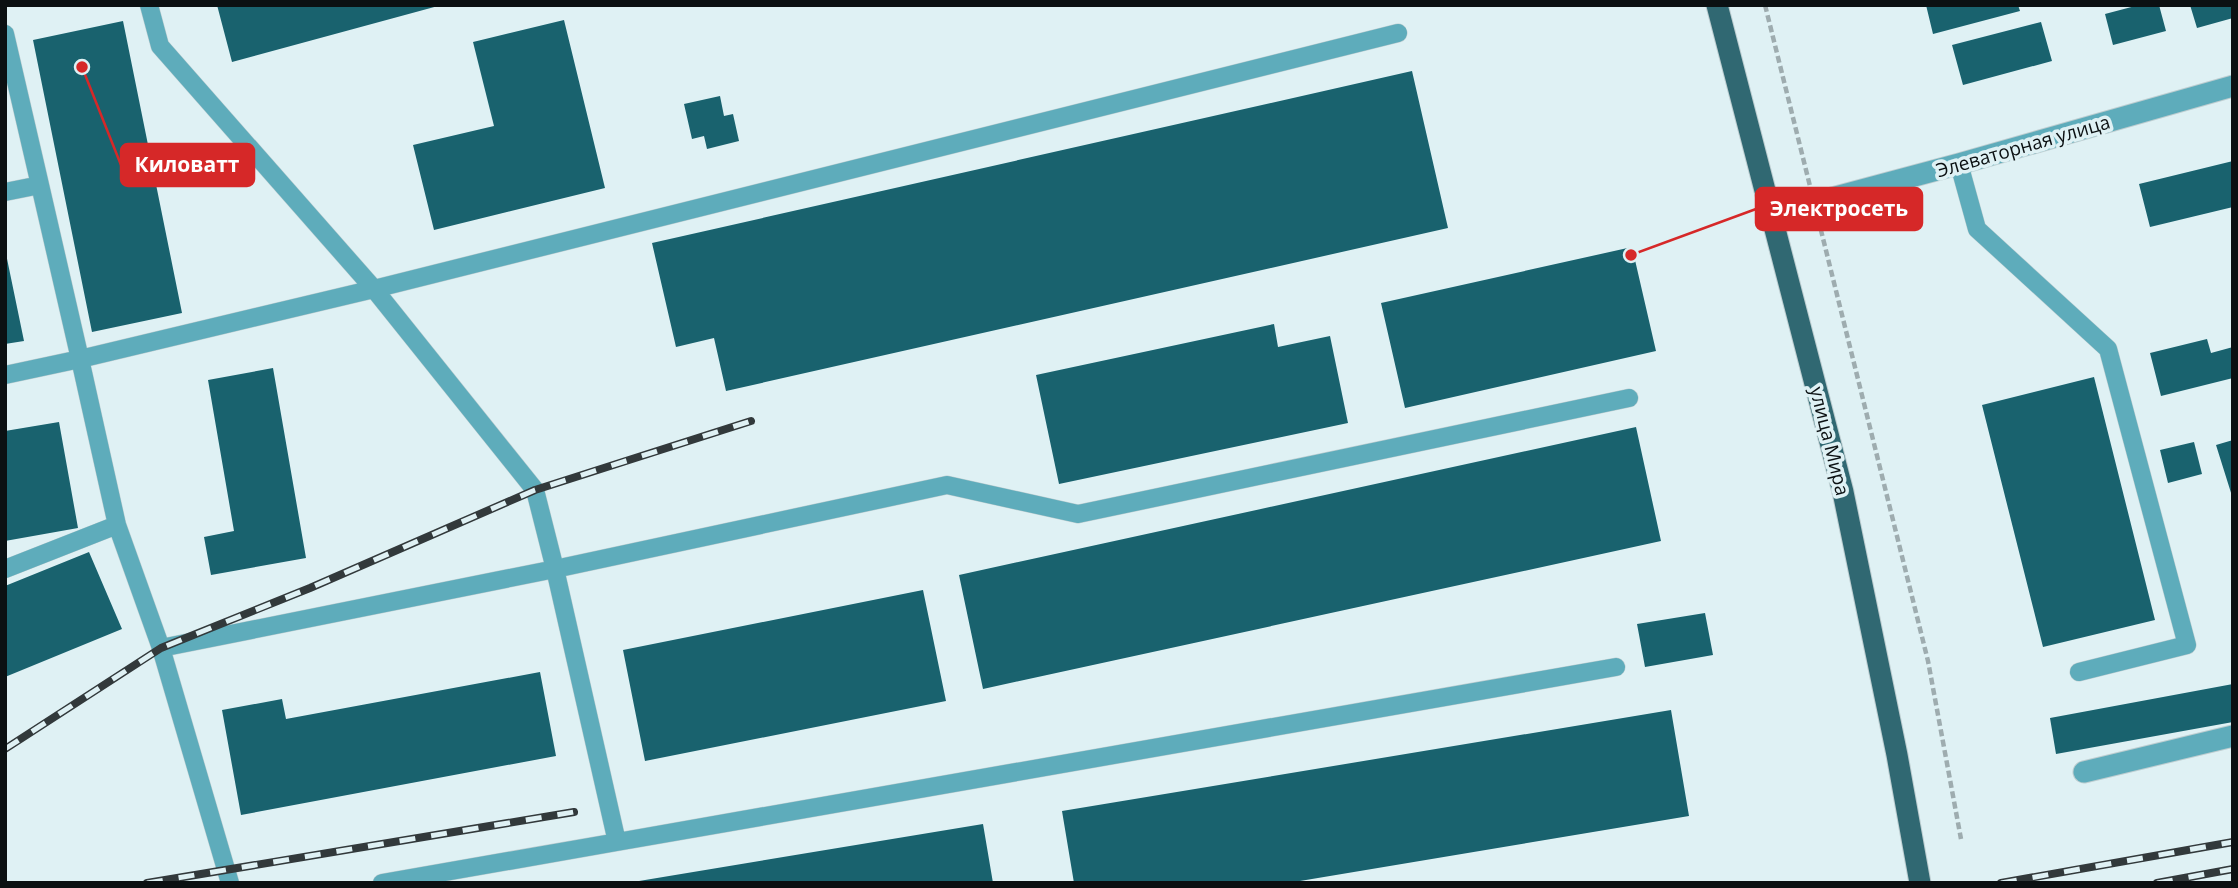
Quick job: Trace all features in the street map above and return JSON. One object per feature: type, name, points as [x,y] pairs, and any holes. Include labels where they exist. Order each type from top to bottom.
[{"type":"main road","name":"улица Мира","points":[[1717,5],[1843,492],[1897,755],[1920,883]]},
{"type":"street","name":"Элеваторная улица","points":[[1772,214],[2233,86]]},
{"type":"street","points":[[2084,772],[2233,736]]},
{"type":"lane","points":[[149,5],[160,46],[374,289],[536,490],[617,842]]},
{"type":"lane","points":[[5,375],[374,289],[1398,33]]},
{"type":"lane","points":[[5,34],[117,525],[162,648],[230,883]]},
{"type":"lane","points":[[1959,164],[1978,229],[2108,349],[2187,645],[2079,672]]},
{"type":"lane","points":[[5,192],[40,185]]},
{"type":"lane","points":[[162,648],[555,569],[947,485],[1078,514],[1629,398]]},
{"type":"lane","points":[[5,569],[117,525]]},
{"type":"lane","points":[[382,883],[1616,667]]},
{"type":"path","points":[[1765,5],[1928,661],[1962,839]]},
{"type":"building","points":[[217,5],[438,5],[438,6],[232,62]]},
{"type":"building","points":[[1926,5],[2018,5],[2020,11],[1933,34]]},
{"type":"building","points":[[2139,5],[2159,5],[2166,31],[2113,45],[2105,14]]},
{"type":"building","points":[[2190,5],[2233,5],[2233,18],[2197,28]]},
{"type":"building","points":[[564,20],[605,188],[434,230],[413,145],[494,126],[473,42]]},
{"type":"building","points":[[123,21],[182,313],[92,332],[33,40]]},
{"type":"building","points":[[2041,22],[2052,61],[1963,85],[1952,45]]},
{"type":"building","points":[[1412,71],[1448,228],[726,391],[714,338],[676,347],[652,243]]},
{"type":"building","points":[[720,96],[724,116],[733,114],[739,141],[707,149],[704,136],[692,139],[684,104]]},
{"type":"building","points":[[2233,161],[2233,207],[2150,227],[2139,184]]},
{"type":"building","points":[[1632,247],[1656,351],[1405,408],[1381,303]]},
{"type":"building","points":[[5,249],[24,341],[5,344]]},
{"type":"building","points":[[1274,324],[1278,347],[1330,336],[1348,423],[1059,484],[1036,375]]},
{"type":"building","points":[[2207,339],[2211,353],[2233,347],[2233,378],[2161,396],[2150,353]]},
{"type":"building","points":[[273,368],[306,558],[211,575],[204,537],[234,531],[208,380]]},
{"type":"building","points":[[2094,377],[2155,620],[2043,647],[1982,405]]},
{"type":"building","points":[[59,422],[78,528],[5,541],[5,431]]},
{"type":"building","points":[[1636,427],[1661,541],[983,689],[959,575]]},
{"type":"building","points":[[2233,440],[2233,496],[2232,496],[2216,445]]},
{"type":"building","points":[[2194,442],[2202,474],[2168,483],[2160,450]]},
{"type":"building","points":[[89,552],[122,629],[5,677],[5,586]]},
{"type":"building","points":[[923,590],[946,701],[645,761],[623,650]]},
{"type":"building","points":[[1705,613],[1713,655],[1645,667],[1637,624]]},
{"type":"building","points":[[540,672],[556,756],[241,815],[222,710],[282,699],[286,719]]},
{"type":"building","points":[[2233,684],[2233,722],[2056,754],[2050,718]]},
{"type":"building","points":[[1671,710],[1689,816],[1288,883],[1074,883],[1062,811]]},
{"type":"building","points":[[983,824],[993,883],[639,883],[639,881]]},
{"type":"railway","points":[[5,749],[161,648],[310,588],[535,490],[751,421]]},
{"type":"railway","points":[[147,883],[574,812]]},
{"type":"railway","points":[[2001,883],[2233,842]]},
{"type":"railway","points":[[2157,883],[2233,869]]},
{"type":"place","name":"Киловатт","points":[[82,67]]},
{"type":"place","name":"Электросеть","points":[[1631,255]]}]
